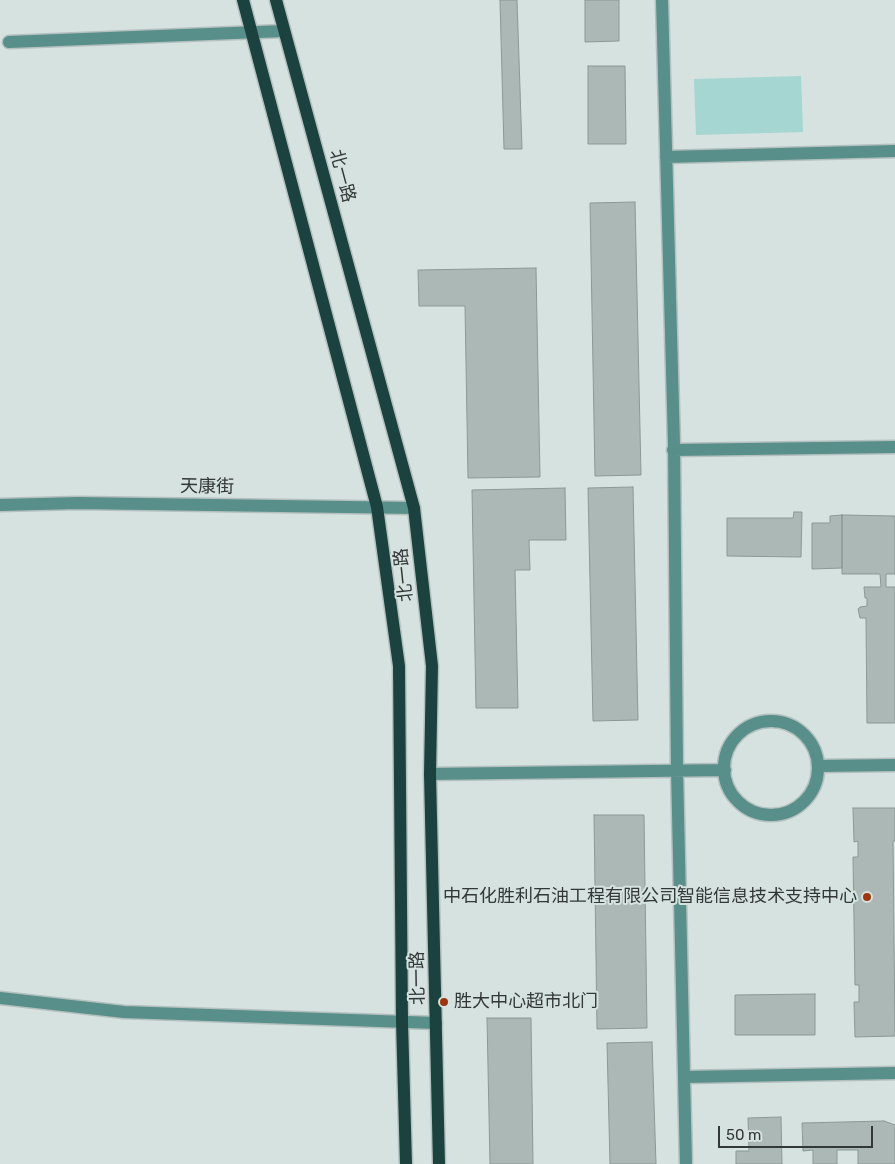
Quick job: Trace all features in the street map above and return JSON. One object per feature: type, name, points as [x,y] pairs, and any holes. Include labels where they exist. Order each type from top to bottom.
[{"type":"main road","name":"北一路","points":[[243,0],[377,507],[399,666],[402,1022],[406,1164]]},
{"type":"main road","name":"北一路","points":[[276,0],[414,508],[432,666],[430,774],[439,1164]]},
{"type":"street","points":[[662,0],[673,450],[677,769],[686,1164]]},
{"type":"street","points":[[9,42],[284,31]]},
{"type":"street","points":[[666,157],[895,151]]},
{"type":"street","points":[[673,450],[895,447]]},
{"type":"street","name":"天康街","points":[[0,505],[78,503],[414,508]]},
{"type":"street","points":[[765,721],[780,721],[795,727],[806,737],[814,750],[818,766],[816,781],[809,796],[797,806],[783,813],[767,815],[752,811],[739,802],[729,790],[725,776],[724,760],[729,746],[738,734],[751,725],[765,721]]},
{"type":"street","points":[[818,766],[895,765]]},
{"type":"street","points":[[430,774],[677,769],[725,770]]},
{"type":"street","points":[[0,998],[124,1012],[436,1023]]},
{"type":"street","points":[[685,1077],[895,1074]]},
{"type":"shaded area","points":[[801,76],[803,132],[696,135],[694,79]]},
{"type":"building","points":[[500,0],[517,0],[522,149],[504,149]]},
{"type":"building","points":[[585,0],[619,0],[619,41],[585,42]]},
{"type":"building","points":[[588,66],[625,66],[626,144],[588,144]]},
{"type":"building","points":[[635,202],[641,475],[595,476],[590,203]]},
{"type":"building","points":[[536,268],[540,477],[468,478],[465,306],[419,306],[418,270]]},
{"type":"building","points":[[633,487],[638,720],[593,721],[588,488]]},
{"type":"building","points":[[565,488],[566,540],[529,540],[530,570],[515,570],[518,708],[476,708],[472,490]]},
{"type":"building","points":[[794,512],[802,512],[801,557],[727,556],[727,518],[793,518]]},
{"type":"building","points":[[842,515],[895,516],[895,574],[886,574],[886,587],[895,587],[895,723],[867,723],[866,618],[860,618],[858,609],[867,606],[864,587],[881,587],[880,574],[842,574]]},
{"type":"building","points":[[842,515],[842,568],[812,569],[812,523],[830,523],[830,516]]},
{"type":"building","points":[[853,808],[895,808],[895,841],[893,841],[895,1036],[855,1037],[854,1002],[859,1002],[859,985],[855,985],[853,857],[858,857],[858,841],[854,842]]},
{"type":"building","points":[[594,815],[644,815],[647,1028],[597,1029]]},
{"type":"building","points":[[815,994],[815,1035],[735,1035],[735,995]]},
{"type":"building","points":[[487,1018],[531,1018],[533,1164],[490,1164]]},
{"type":"building","points":[[652,1042],[656,1164],[610,1164],[607,1043]]},
{"type":"building","points":[[781,1117],[782,1164],[736,1164],[736,1151],[749,1151],[748,1118]]},
{"type":"building","points":[[884,1121],[895,1125],[895,1164],[858,1164],[858,1150],[837,1150],[837,1164],[813,1164],[813,1150],[803,1151],[802,1123]]},
{"type":"place","name":"中石化胜利石油工程有限公司智能信息技术支持中心","points":[[867,897]]},
{"type":"place","name":"胜大中心超市北门","points":[[444,1002]]}]
